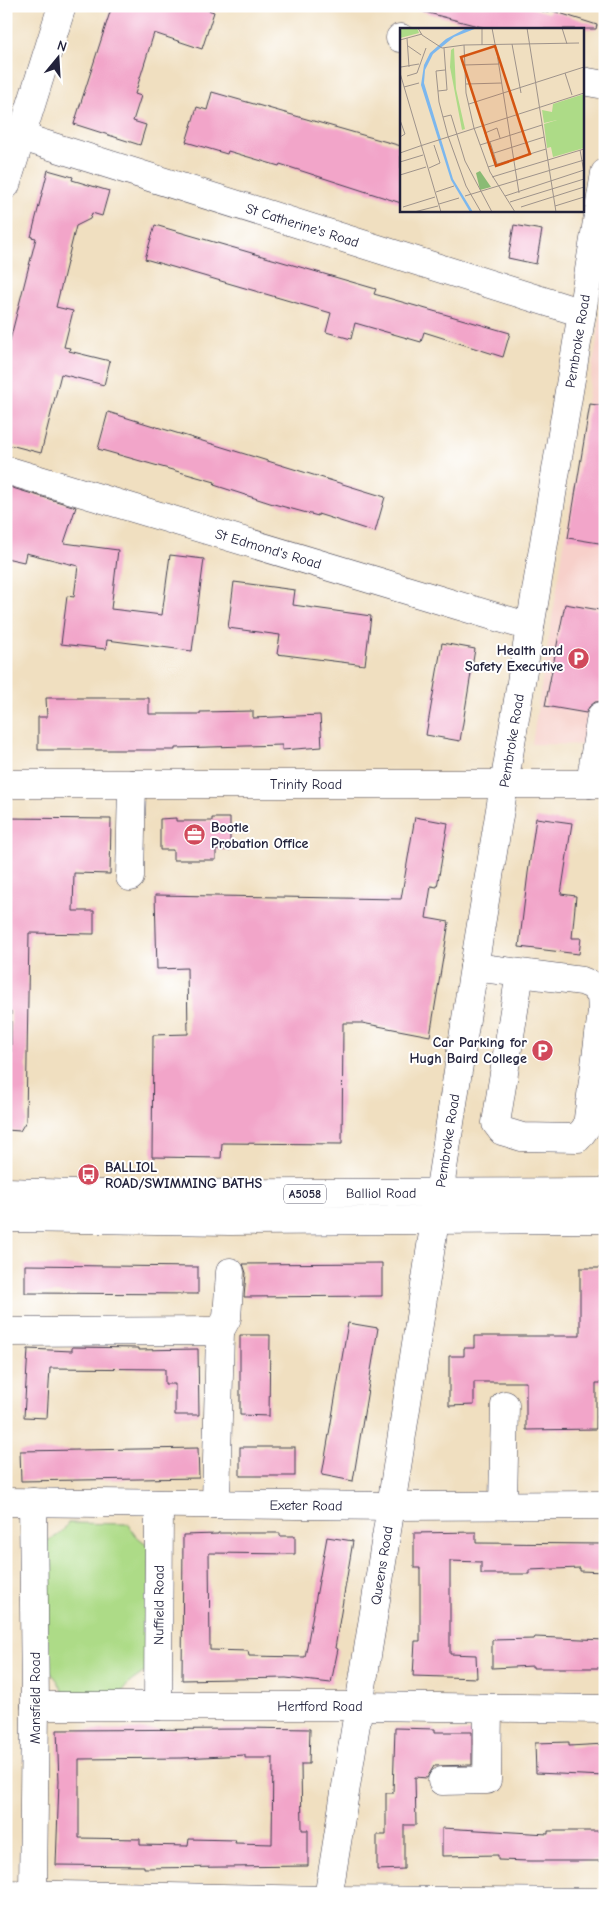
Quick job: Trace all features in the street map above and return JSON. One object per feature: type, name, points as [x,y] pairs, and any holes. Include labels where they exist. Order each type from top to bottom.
[{"type":"main road","points":[[6,185],[62,6]]},
{"type":"main road","points":[[584,81],[605,85]]},
{"type":"main road","name":"St Catherine's Road","points":[[22,137],[582,313]]},
{"type":"main road","name":"Pembroke Road","points":[[436,1207],[605,173]]},
{"type":"main road","name":"St Edmond's Road","points":[[6,470],[530,627]]},
{"type":"main road","points":[[597,784],[601,716]]},
{"type":"main road","name":"Trinity Road","points":[[6,784],[597,784]]},
{"type":"main road","points":[[130,877],[132,784]]},
{"type":"main road","points":[[474,967],[582,981],[592,985],[601,995],[602,1012],[590,1109],[587,1126],[578,1138],[522,1137],[502,1132],[496,1123],[520,973]]},
{"type":"main road","name":"Balliol Road","points":[[6,1192],[436,1207],[605,1219]]},
{"type":"main road","name":"Balliol Road","points":[[6,1218],[230,1221],[436,1207],[605,1192]]},
{"type":"main road","name":"Queens Road","points":[[326,1905],[391,1506],[436,1207]]},
{"type":"main road","points":[[216,1504],[220,1331],[227,1318],[230,1272]]},
{"type":"main road","points":[[6,1332],[220,1331]]},
{"type":"main road","points":[[503,1505],[505,1406]]},
{"type":"main road","name":"Exeter Road","points":[[6,1502],[391,1506],[605,1505]]},
{"type":"main road","name":"Mansfield Road","points":[[33,1894],[35,1706],[34,1502]]},
{"type":"main road","name":"Nuffield Road","points":[[158,1706],[159,1504]]},
{"type":"main road","name":"Hertford Road","points":[[35,1706],[359,1706],[605,1710]]},
{"type":"main road","points":[[442,1781],[487,1780],[488,1708]]},
{"type":"main road","points":[[6,1894],[326,1905],[605,1902]]},
{"type":"shaded area","points":[[605,290],[605,745],[532,744]]},
{"type":"green space","points":[[68,1523],[129,1524],[137,1536],[150,1546],[149,1669],[129,1683],[122,1692],[63,1692],[55,1678],[42,1669],[42,1542],[57,1536]]},
{"type":"building","points":[[112,6],[196,6],[214,12],[202,49],[154,33],[135,94],[141,96],[133,121],[146,125],[140,145],[74,124]]},
{"type":"building","points":[[422,6],[525,6],[549,13],[550,10],[597,25],[596,29],[485,28],[421,11]]},
{"type":"building","points":[[212,92],[400,146],[400,203],[280,164],[279,166],[228,151],[227,154],[186,142],[197,107],[207,110]]},
{"type":"building","points":[[48,170],[73,177],[72,180],[109,191],[102,216],[92,213],[90,219],[76,226],[56,307],[73,311],[64,347],[70,348],[69,351],[110,361],[104,385],[61,374],[41,453],[6,444],[6,356],[36,238],[31,237]]},
{"type":"building","points":[[155,225],[376,289],[374,294],[510,333],[503,357],[424,332],[421,342],[355,323],[351,339],[326,332],[331,313],[145,259]]},
{"type":"building","points":[[514,225],[542,230],[536,264],[508,258]]},
{"type":"building","points":[[590,404],[605,406],[605,544],[568,538]]},
{"type":"building","points":[[108,412],[385,497],[375,532],[318,514],[318,516],[270,503],[214,485],[215,482],[98,449]]},
{"type":"building","points":[[6,486],[76,507],[64,543],[118,550],[111,609],[162,615],[170,555],[204,559],[192,651],[107,640],[106,649],[61,644],[67,596],[74,597],[78,566],[26,553],[24,562],[6,558]]},
{"type":"building","points":[[234,582],[295,590],[293,605],[371,616],[365,665],[277,654],[280,635],[228,628]]},
{"type":"building","name":"Health and Safety Executive","points":[[565,604],[605,611],[605,701],[595,702],[586,713],[545,706]]},
{"type":"building","points":[[442,643],[475,649],[460,741],[426,735]]},
{"type":"building","points":[[46,698],[149,698],[149,714],[253,711],[253,718],[320,715],[322,747],[282,750],[282,745],[175,748],[175,750],[38,750],[38,717],[47,717]]},
{"type":"building","points":[[415,817],[448,823],[437,887],[431,886],[426,918],[449,922],[430,1036],[362,1023],[343,1023],[342,1144],[222,1143],[221,1158],[152,1157],[153,1035],[188,1034],[187,968],[157,969],[155,895],[401,899]]},
{"type":"building","points":[[6,818],[111,819],[110,874],[74,873],[73,911],[94,911],[94,934],[29,933],[26,1121],[20,1131],[6,1130],[6,1052],[11,1052],[11,1011],[6,1011]]},
{"type":"building","name":"Bootle Probation Office","points":[[176,818],[176,821],[212,821],[212,818],[230,818],[230,850],[216,850],[216,860],[173,860],[173,850],[160,850],[160,819]]},
{"type":"building","points":[[536,818],[572,823],[561,894],[576,896],[572,938],[581,938],[579,954],[519,947]]},
{"type":"building","points":[[382,1263],[382,1296],[244,1297],[246,1273],[243,1264]]},
{"type":"building","points":[[25,1265],[198,1267],[198,1294],[25,1293]]},
{"type":"building","points":[[580,1268],[605,1268],[605,1383],[596,1383],[596,1429],[526,1430],[526,1382],[474,1382],[474,1405],[449,1406],[449,1356],[464,1356],[464,1348],[474,1348],[474,1336],[580,1336]]},
{"type":"building","points":[[348,1323],[378,1328],[353,1481],[322,1475]]},
{"type":"building","points":[[240,1335],[270,1335],[269,1416],[240,1415]]},
{"type":"building","points":[[72,1347],[138,1348],[138,1350],[198,1349],[199,1415],[175,1415],[175,1384],[165,1384],[165,1369],[50,1368],[47,1418],[24,1417],[28,1349],[72,1351]]},
{"type":"building","points":[[240,1447],[295,1447],[295,1476],[240,1476]]},
{"type":"building","points":[[198,1448],[199,1478],[21,1481],[20,1451]]},
{"type":"building","points":[[476,1532],[476,1543],[605,1544],[605,1572],[580,1571],[580,1568],[529,1570],[529,1574],[481,1574],[481,1562],[450,1561],[450,1654],[476,1655],[477,1678],[413,1676],[415,1641],[420,1641],[420,1568],[414,1568],[414,1533]]},
{"type":"building","points":[[280,1533],[280,1536],[295,1536],[295,1554],[209,1553],[210,1650],[248,1651],[249,1656],[305,1657],[327,1537],[353,1541],[335,1648],[338,1649],[331,1683],[286,1678],[182,1680],[183,1535]]},
{"type":"building","points":[[535,1637],[605,1640],[605,1668],[533,1668],[533,1666],[492,1668],[492,1640],[534,1639]]},
{"type":"building","points":[[395,1728],[435,1729],[435,1732],[472,1732],[472,1765],[434,1766],[427,1778],[415,1777],[416,1825],[404,1825],[404,1869],[377,1870],[377,1835],[386,1835],[386,1793],[393,1793]]},
{"type":"building","points":[[310,1729],[309,1764],[301,1764],[302,1830],[308,1830],[308,1866],[144,1868],[144,1866],[56,1865],[59,1781],[57,1730]],"holes":[[[245,1755],[245,1758],[273,1758],[272,1844],[235,1843],[236,1840],[189,1839],[188,1846],[140,1845],[140,1839],[79,1838],[79,1759]]]},
{"type":"building","points":[[569,1742],[569,1746],[605,1744],[605,1776],[536,1773],[535,1743]]},
{"type":"building","points":[[442,1828],[548,1834],[548,1831],[605,1831],[605,1861],[498,1860],[498,1855],[442,1856]]},
{"type":"place","name":"Health and Safety Executive","points":[[579,658]]},
{"type":"place","name":"Bootle Probation Office","points":[[195,835]]},
{"type":"place","name":"Car Parking for Hugh Baird College","points":[[543,1050]]},
{"type":"place","name":"BALLIOL ROAD/SWIMMING BATHS","points":[[89,1175]]}]
